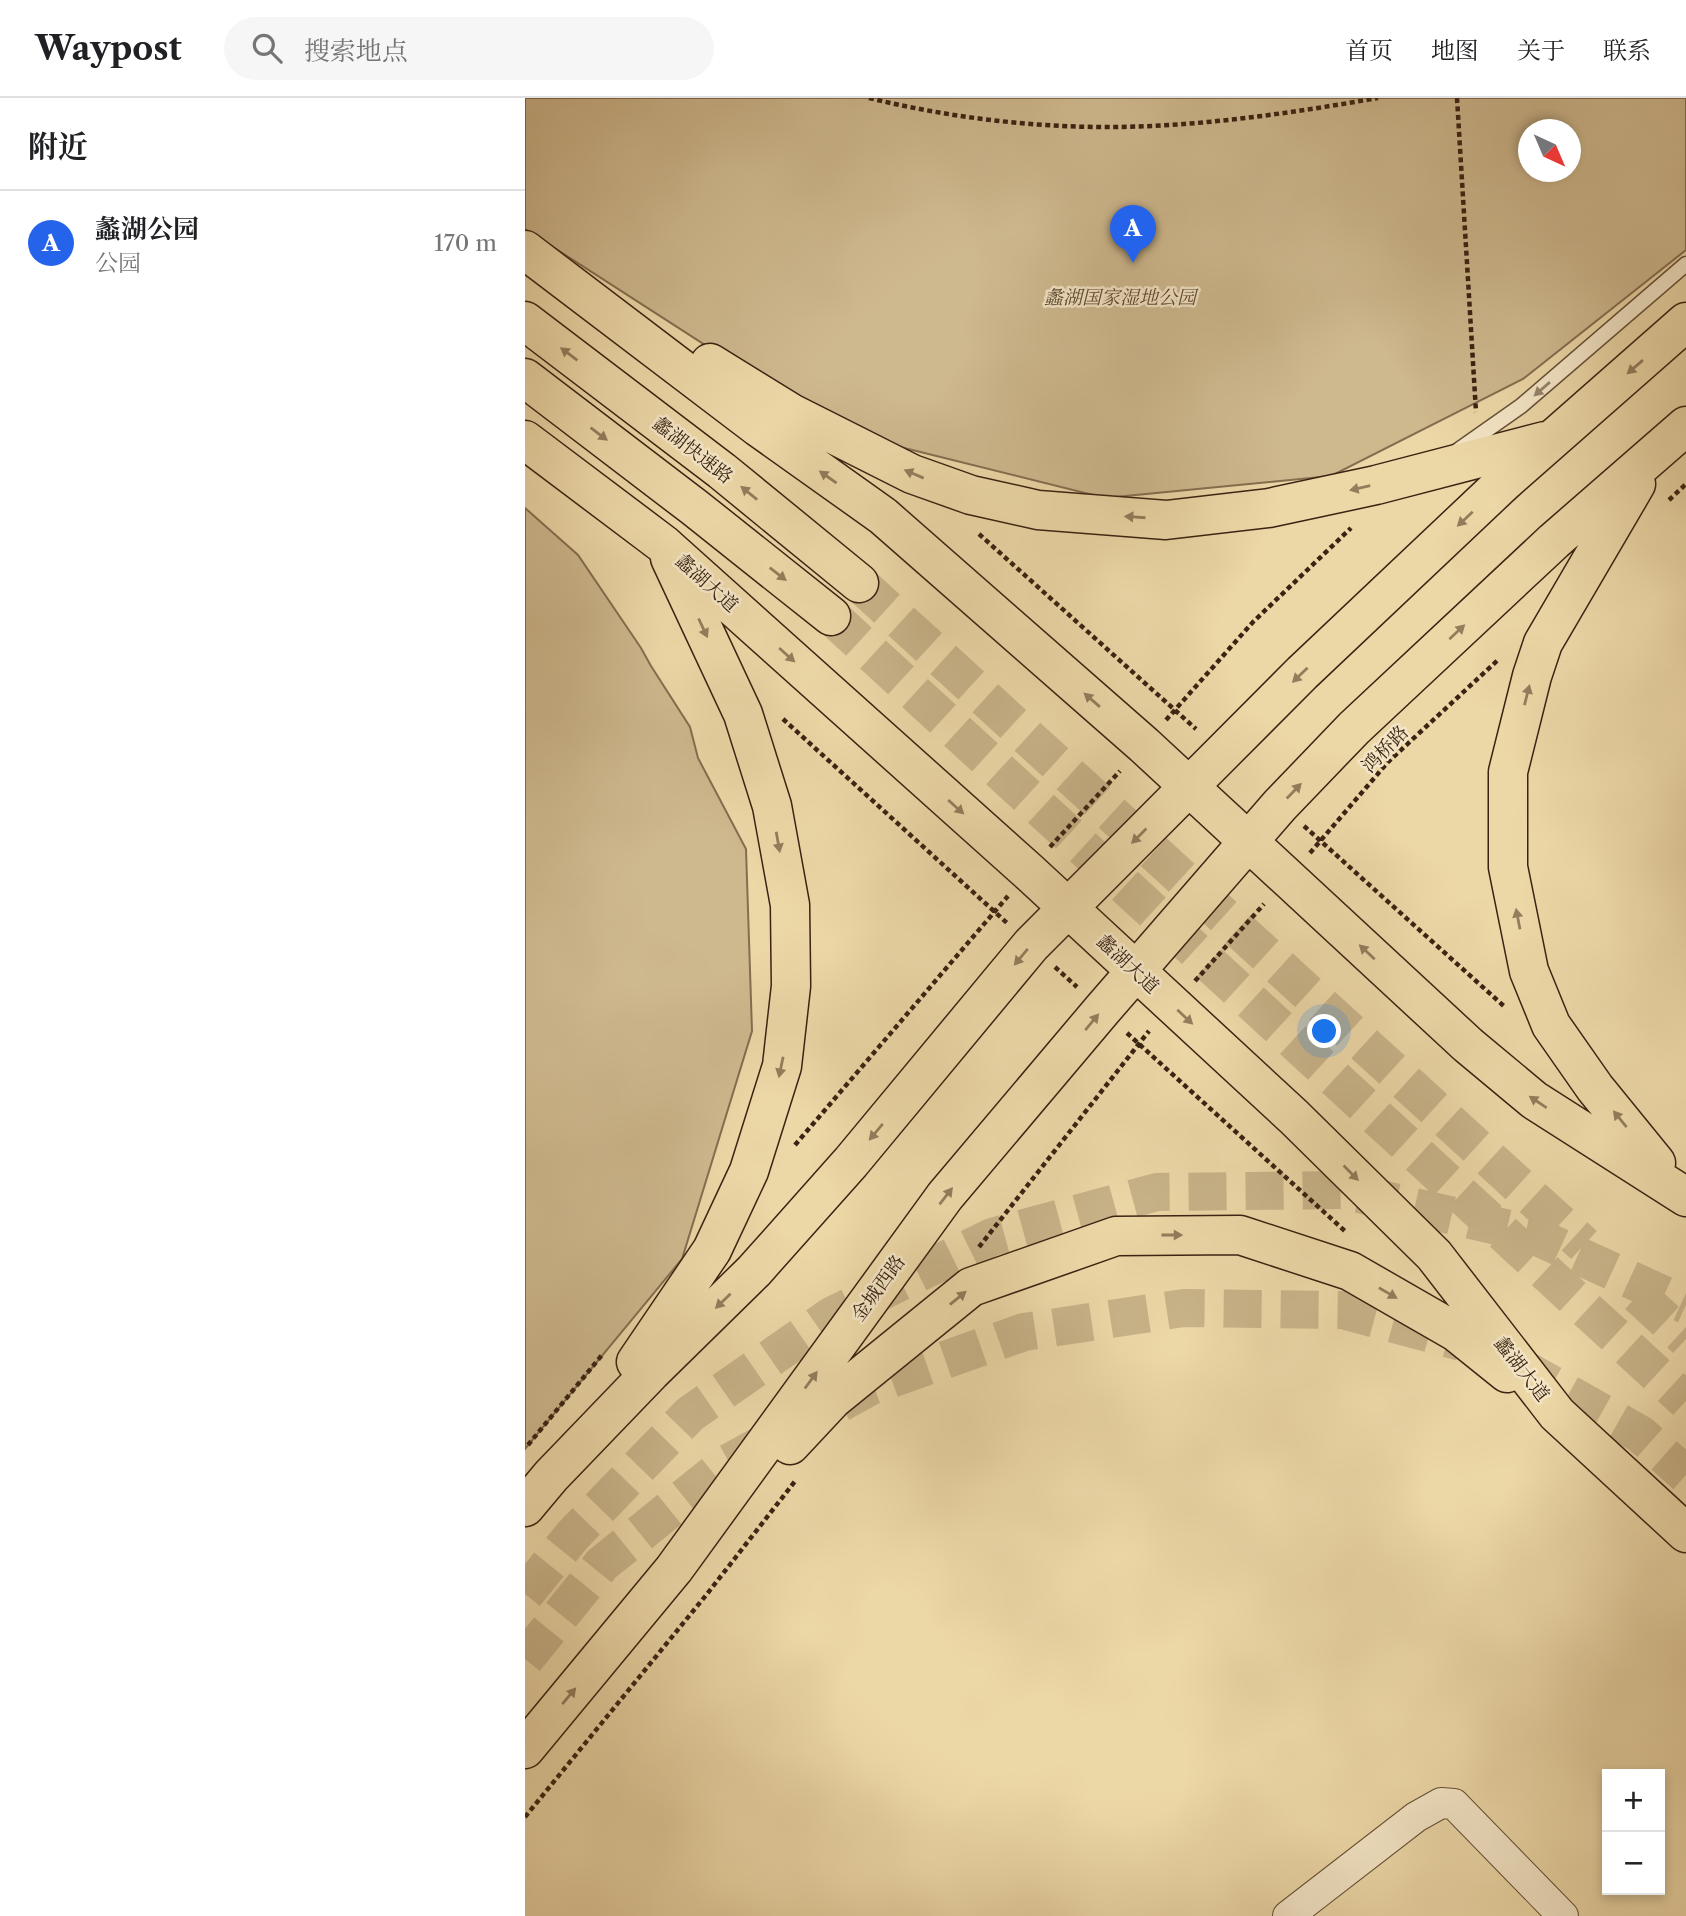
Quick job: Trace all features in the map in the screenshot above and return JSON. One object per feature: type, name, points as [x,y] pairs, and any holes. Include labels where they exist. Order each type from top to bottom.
[{"type":"main road","points":[[528,252],[791,413],[912,474],[971,495],[1038,510],[1166,520],[1269,508],[1554,439]]},
{"type":"main road","points":[[528,252],[758,427],[883,516],[1144,746],[1468,1045],[1534,1100],[1682,1194]]},
{"type":"main road","name":"蠡湖快速路","points":[[525,321],[722,471],[859,583]]},
{"type":"main road","points":[[551,1476],[754,1270],[851,1162],[1031,945],[1302,673],[1503,483],[1686,322]]},
{"type":"main road","points":[[525,378],[831,616]]},
{"type":"main road","name":"金城西路","points":[[525,1749],[674,1569],[945,1196],[1280,804],[1355,728],[1554,541],[1686,426]]},
{"type":"main road","name":"蠡湖大道","points":[[525,440],[663,544],[1068,908],[1294,1117],[1434,1255],[1557,1414],[1686,1532]]},
{"type":"main road","points":[[1653,455],[1542,643],[1508,772],[1508,867],[1528,971],[1551,1025],[1595,1088],[1682,1194]]},
{"type":"main road","points":[[525,1507],[655,1337],[712,1250],[750,1171],[782,1066],[790,986],[790,905],[772,806],[743,714],[663,544]]},
{"type":"main road","points":[[674,1569],[833,1399],[971,1287],[1116,1236],[1240,1235],[1350,1271],[1456,1332],[1557,1414]]},
{"type":"street","points":[[1288,1916],[1416,1816],[1441,1803],[1454,1804],[1563,1916]]},
{"type":"lane","points":[[1426,472],[1521,406],[1686,264]]},
{"type":"path","points":[[869,98],[992,121],[1096,127],[1207,122],[1291,113],[1378,98]]},
{"type":"path","points":[[1457,98],[1478,436]]},
{"type":"path","points":[[791,1149],[1028,872],[1254,622],[1357,523]]},
{"type":"path","name":"鸿桥路","points":[[1173,1005],[1388,762],[1505,653]]},
{"type":"path","points":[[973,1253],[1138,1042],[1173,1005]]},
{"type":"path","points":[[525,1817],[707,1594],[801,1473]]},
{"type":"green space","name":"蠡湖国家湿地公园","points":[[525,98],[1686,98],[1686,250],[1523,379],[1331,476],[1105,498],[840,432],[525,229]]},
{"type":"green space","points":[[525,508],[578,555],[641,648],[690,727],[698,758],[746,849],[752,1031],[682,1259],[525,1449]]},
{"type":"tunnel","points":[[859,583],[1584,1245]]},
{"type":"tunnel","points":[[831,616],[1686,1401]]},
{"type":"tunnel","points":[[525,1594],[573,1535],[690,1414],[831,1316],[992,1237],[1157,1192],[1342,1190],[1531,1234],[1686,1305]]},
{"type":"tunnel","points":[[1638,1295],[1686,1339]]},
{"type":"tunnel","points":[[840,1403],[871,1386],[1024,1332],[1184,1308],[1342,1310],[1461,1342]]},
{"type":"tunnel","points":[[1519,1366],[1640,1434],[1686,1475]]},
{"type":"tunnel","points":[[525,1659],[602,1564],[726,1464],[772,1439]]},
{"type":"place","name":"蠡湖公园","points":[[1133,263]]}]
